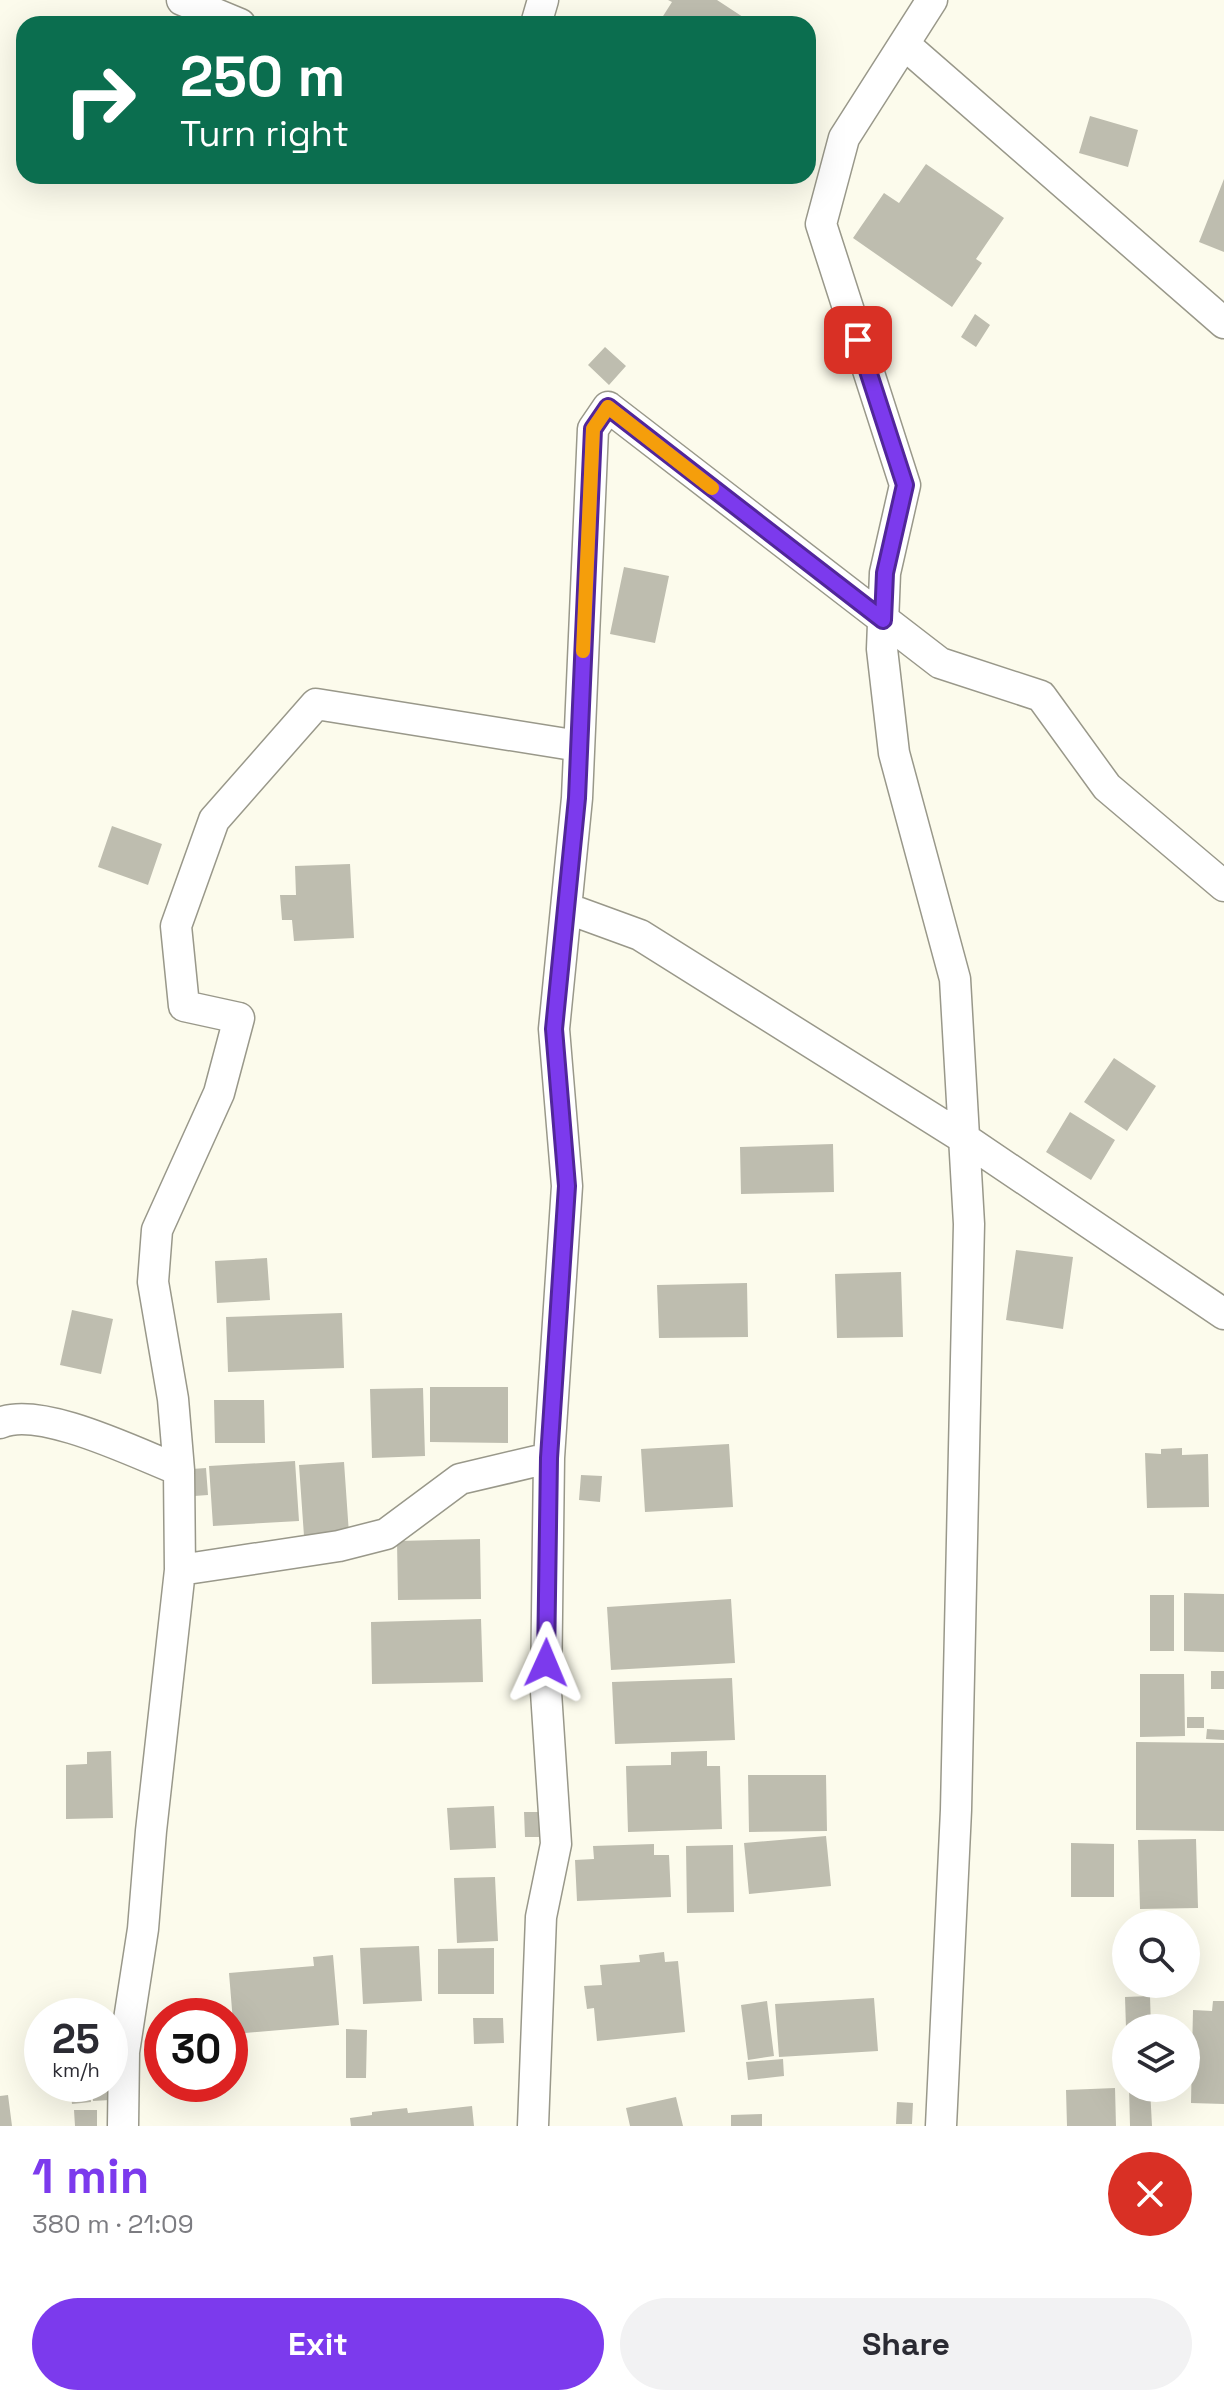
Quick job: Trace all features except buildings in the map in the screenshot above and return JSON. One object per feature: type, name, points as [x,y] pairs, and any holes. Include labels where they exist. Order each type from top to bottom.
[{"type":"street","points":[[182,0],[221,16]]},
{"type":"street","points":[[932,0],[844,138],[821,224],[905,485],[885,573],[882,649],[894,753],[955,979],[969,1224],[956,1810],[941,2126]]},
{"type":"street","points":[[904,44],[1224,323]]},
{"type":"street","points":[[533,2126],[541,1917],[556,1844],[546,1692],[549,1458],[567,1186],[554,1029],[579,746],[593,429],[608,407],[940,663],[1041,696],[1107,787],[1224,886]]},
{"type":"street","points":[[123,2126],[124,2052],[143,1929],[180,1570],[179,1470],[173,1399],[153,1282],[157,1230],[219,1093],[239,1018],[184,1006],[176,926],[214,820],[316,704],[579,746]]},
{"type":"street","points":[[566,908],[640,935],[965,1139],[1224,1314]]},
{"type":"street","points":[[0,1423],[13,1417],[77,1429],[179,1470]]},
{"type":"street","points":[[180,1570],[339,1546],[386,1534],[460,1479],[549,1458]]},
{"type":"slow traffic","points":[[583,651],[593,429],[608,407],[712,488]]},
{"type":"route","points":[[546,1663],[549,1458],[567,1186],[554,1029],[577,798],[593,429],[608,407],[883,620],[885,573],[905,485],[858,340]]}]
